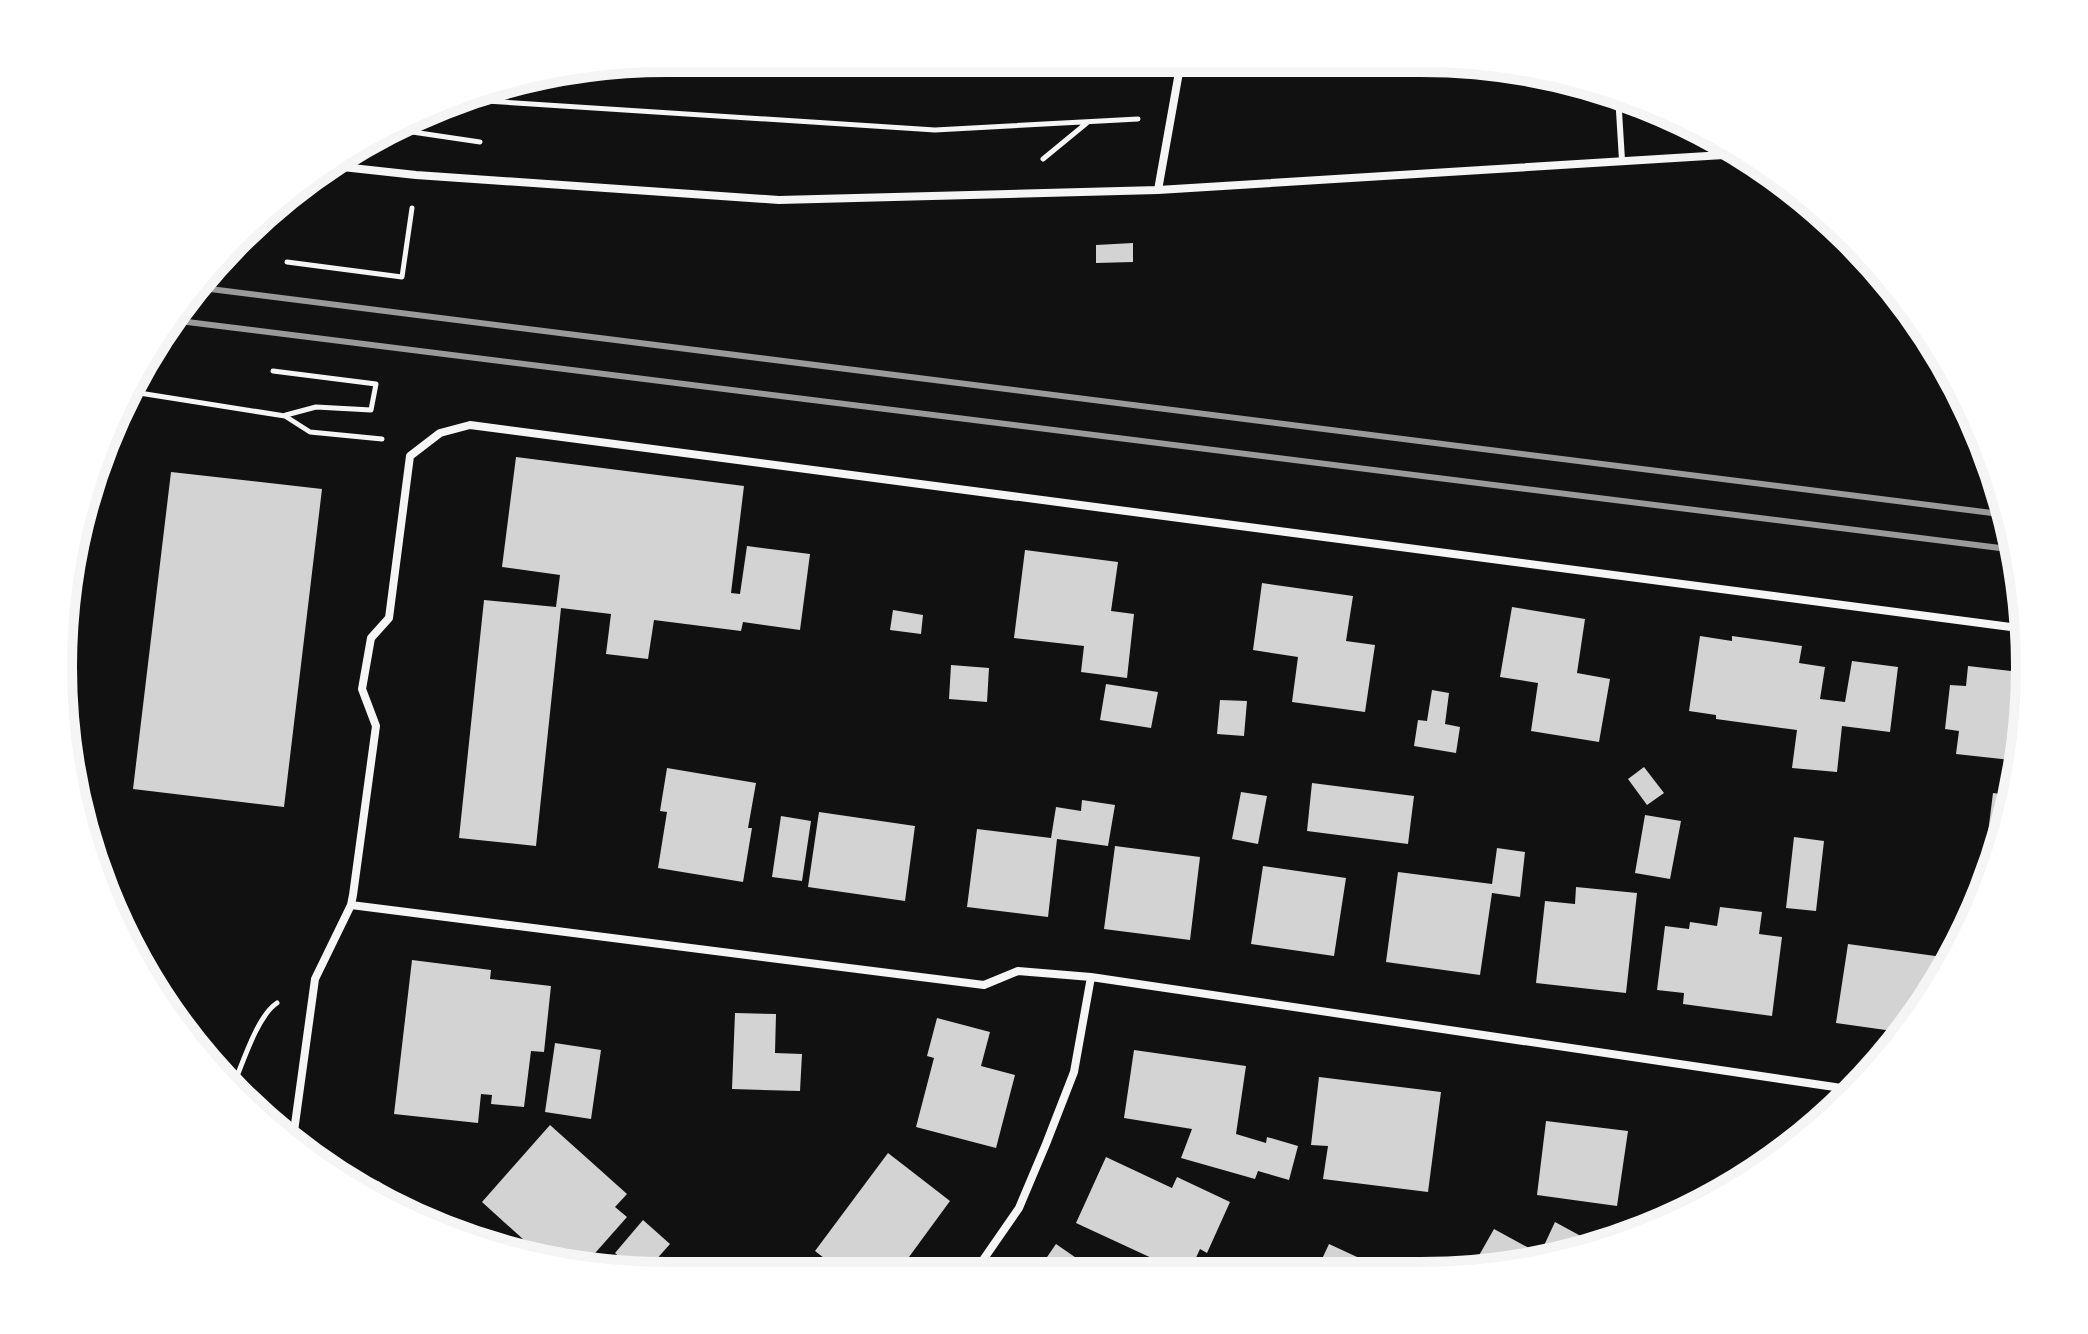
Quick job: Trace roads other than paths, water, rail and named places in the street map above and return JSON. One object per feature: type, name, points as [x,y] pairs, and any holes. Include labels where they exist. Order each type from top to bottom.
[{"type":"street","points":[[1158,190],[1179,72]]},
{"type":"street","points":[[344,167],[779,200],[1158,190],[1724,155]]},
{"type":"street","points":[[294,1130],[315,979],[351,905],[376,726],[362,689],[371,638],[389,618],[410,456],[440,433],[470,425],[2015,628]]},
{"type":"street","points":[[351,905],[984,985],[1018,971],[1091,977],[1842,1088]]},
{"type":"street","points":[[982,1262],[1019,1208],[1074,1072],[1091,977]]},
{"type":"lane","points":[[1619,106],[1622,160]]},
{"type":"railway","points":[[208,289],[1996,514]]},
{"type":"railway","points":[[183,321],[2004,549]]}]
